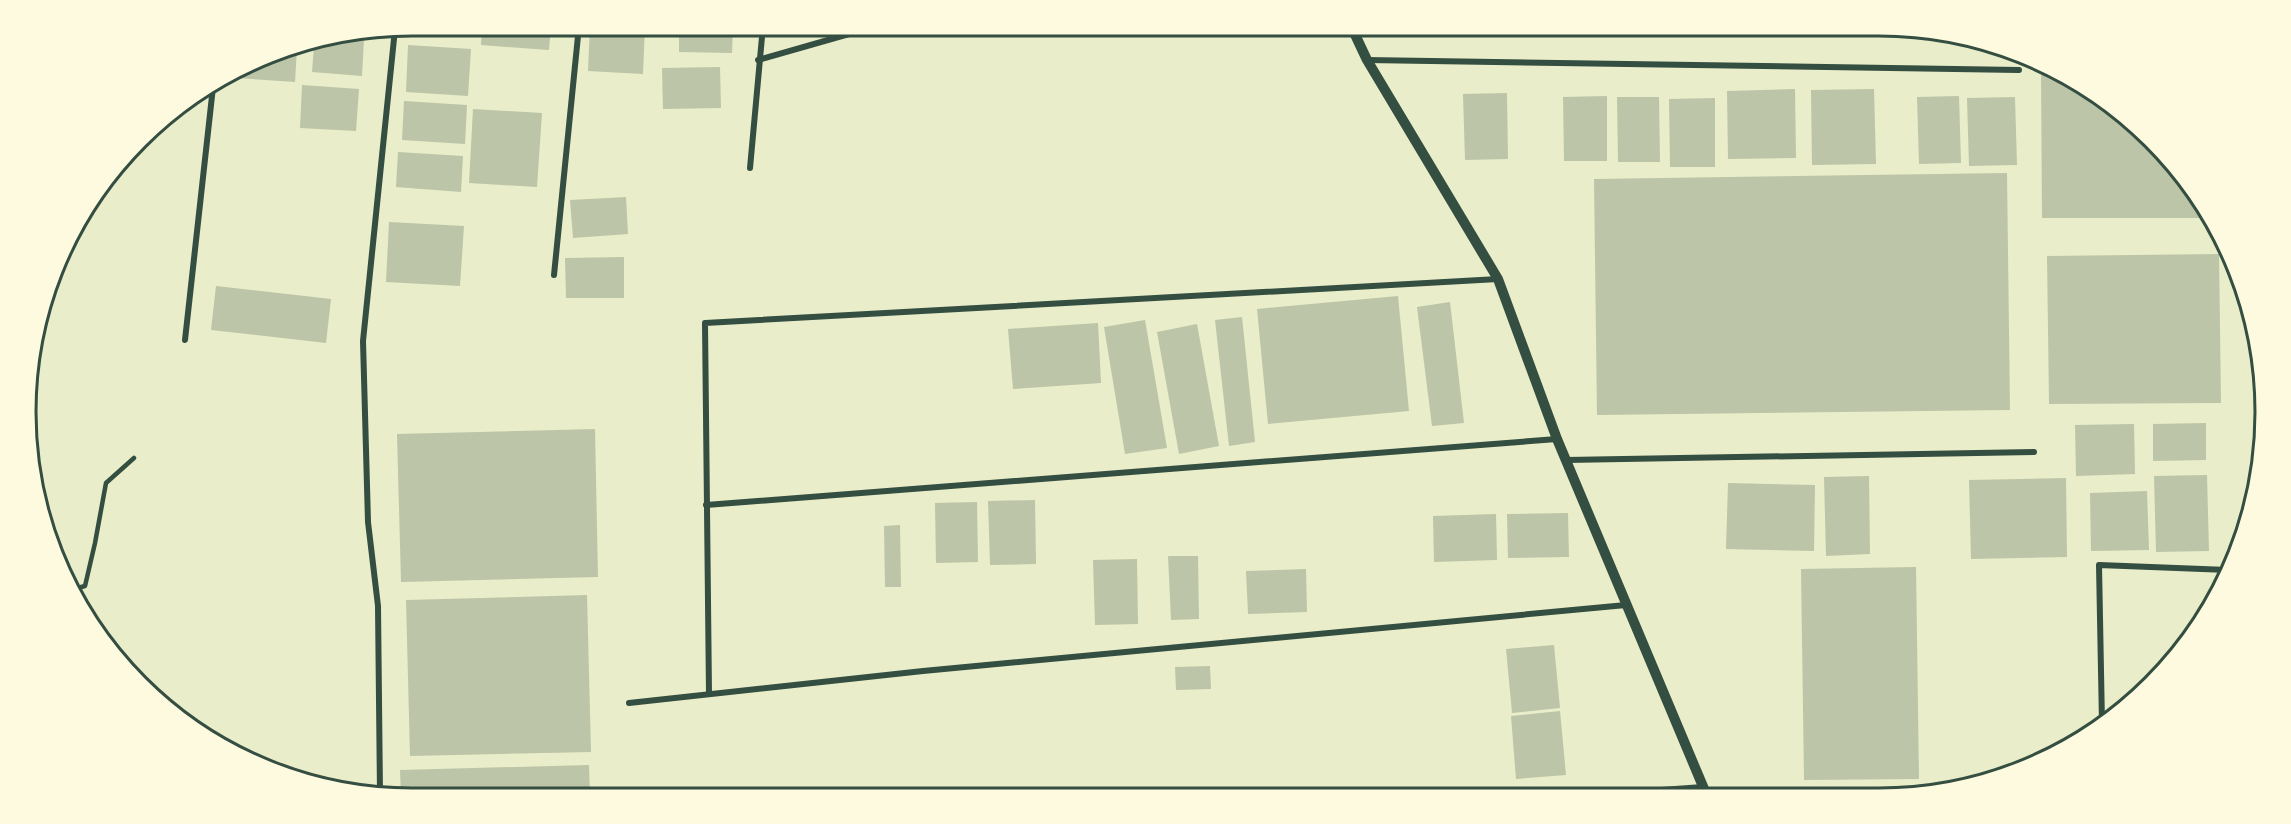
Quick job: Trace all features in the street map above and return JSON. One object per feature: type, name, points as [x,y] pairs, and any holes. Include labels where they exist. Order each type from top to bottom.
[{"type":"street","points":[[554,275],[578,36]]},
{"type":"street","points":[[750,168],[762,36]]},
{"type":"street","points":[[758,60],[842,36]]},
{"type":"street","points":[[1356,36],[1367,60],[1498,279],[1565,460],[1705,788]]},
{"type":"street","points":[[380,786],[378,606],[368,522],[363,341],[394,37]]},
{"type":"street","points":[[1367,60],[2019,70]]},
{"type":"street","points":[[185,340],[212,93]]},
{"type":"street","points":[[709,694],[705,323],[1498,279]]},
{"type":"street","points":[[706,505],[1557,439]]},
{"type":"street","points":[[1565,460],[2034,452]]},
{"type":"street","points":[[2102,715],[2099,565],[2220,570]]},
{"type":"street","points":[[629,703],[935,670],[1626,605]]},
{"type":"lane","points":[[80,587],[84,586],[95,543],[106,483],[134,458]]},
{"type":"building","points":[[481,36],[550,36],[549,50],[481,45]]},
{"type":"building","points":[[590,36],[645,36],[643,74],[588,71]]},
{"type":"building","points":[[679,36],[733,36],[732,53],[679,52]]},
{"type":"building","points":[[364,39],[362,76],[312,72],[314,49]]},
{"type":"building","points":[[408,45],[471,49],[468,96],[406,92]]},
{"type":"building","points":[[297,54],[295,82],[240,78]]},
{"type":"building","points":[[720,67],[721,108],[663,109],[662,68]]},
{"type":"building","points":[[2041,73],[2088,99],[2127,129],[2162,164],[2201,218],[2042,218]]},
{"type":"building","points":[[302,85],[359,89],[356,131],[300,128]]},
{"type":"building","points":[[1795,89],[1796,158],[1728,159],[1727,91]]},
{"type":"building","points":[[1874,89],[1876,164],[1812,165],[1811,90]]},
{"type":"building","points":[[1507,93],[1508,159],[1465,160],[1463,94]]},
{"type":"building","points":[[1607,96],[1607,161],[1564,161],[1563,97]]},
{"type":"building","points":[[1959,96],[1961,163],[1919,164],[1917,97]]},
{"type":"building","points":[[1617,97],[1659,97],[1660,162],[1618,162]]},
{"type":"building","points":[[2015,97],[2017,165],[1969,166],[1967,98]]},
{"type":"building","points":[[1715,98],[1715,167],[1670,167],[1669,99]]},
{"type":"building","points":[[404,101],[467,105],[465,144],[402,140]]},
{"type":"building","points":[[473,109],[542,113],[537,187],[469,183]]},
{"type":"building","points":[[398,152],[463,156],[461,192],[396,187]]},
{"type":"building","points":[[2007,173],[2010,410],[1597,415],[1594,179]]},
{"type":"building","points":[[626,197],[628,234],[573,238],[570,200]]},
{"type":"building","points":[[389,222],[464,226],[460,286],[386,282]]},
{"type":"building","points":[[2219,254],[2221,403],[2049,404],[2047,256]]},
{"type":"building","points":[[624,257],[624,298],[566,298],[565,258]]},
{"type":"building","points":[[216,286],[331,299],[326,343],[211,330]]},
{"type":"building","points":[[1398,296],[1409,411],[1268,424],[1257,309]]},
{"type":"building","points":[[1450,302],[1464,423],[1432,426],[1417,307]]},
{"type":"building","points":[[1242,317],[1255,442],[1229,446],[1215,320]]},
{"type":"building","points":[[1145,320],[1167,448],[1125,454],[1104,327]]},
{"type":"building","points":[[1098,323],[1101,383],[1013,389],[1008,329]]},
{"type":"building","points":[[1197,324],[1219,446],[1179,454],[1157,332]]},
{"type":"building","points":[[2206,423],[2206,460],[2153,461],[2153,424]]},
{"type":"building","points":[[2134,424],[2135,474],[2076,476],[2075,425]]},
{"type":"building","points":[[595,429],[598,577],[401,582],[397,434]]},
{"type":"building","points":[[2207,475],[2209,551],[2156,552],[2154,476]]},
{"type":"building","points":[[1869,476],[1870,554],[1826,556],[1824,477]]},
{"type":"building","points":[[2066,478],[2067,557],[1971,559],[1969,480]]},
{"type":"building","points":[[1728,483],[1815,485],[1814,551],[1726,549]]},
{"type":"building","points":[[2147,491],[2149,550],[2091,551],[2090,493]]},
{"type":"building","points":[[1035,500],[1036,564],[990,565],[988,501]]},
{"type":"building","points":[[977,502],[978,562],[936,563],[935,503]]},
{"type":"building","points":[[1568,513],[1569,557],[1508,558],[1507,514]]},
{"type":"building","points":[[1496,514],[1497,560],[1434,562],[1433,516]]},
{"type":"building","points":[[900,525],[901,587],[885,587],[884,526]]},
{"type":"building","points":[[1168,556],[1198,556],[1199,619],[1171,620]]},
{"type":"building","points":[[1137,559],[1138,624],[1095,625],[1093,560]]},
{"type":"building","points":[[1916,567],[1919,779],[1804,780],[1801,569]]},
{"type":"building","points":[[1306,569],[1307,612],[1248,614],[1246,571]]},
{"type":"building","points":[[587,595],[591,752],[410,756],[406,600]]},
{"type":"building","points":[[1554,645],[1560,708],[1512,713],[1506,649]]},
{"type":"building","points":[[1210,666],[1211,689],[1176,690],[1175,667]]},
{"type":"building","points":[[1560,711],[1566,775],[1516,779],[1511,716]]},
{"type":"building","points":[[589,765],[590,788],[401,788],[400,770]]}]
